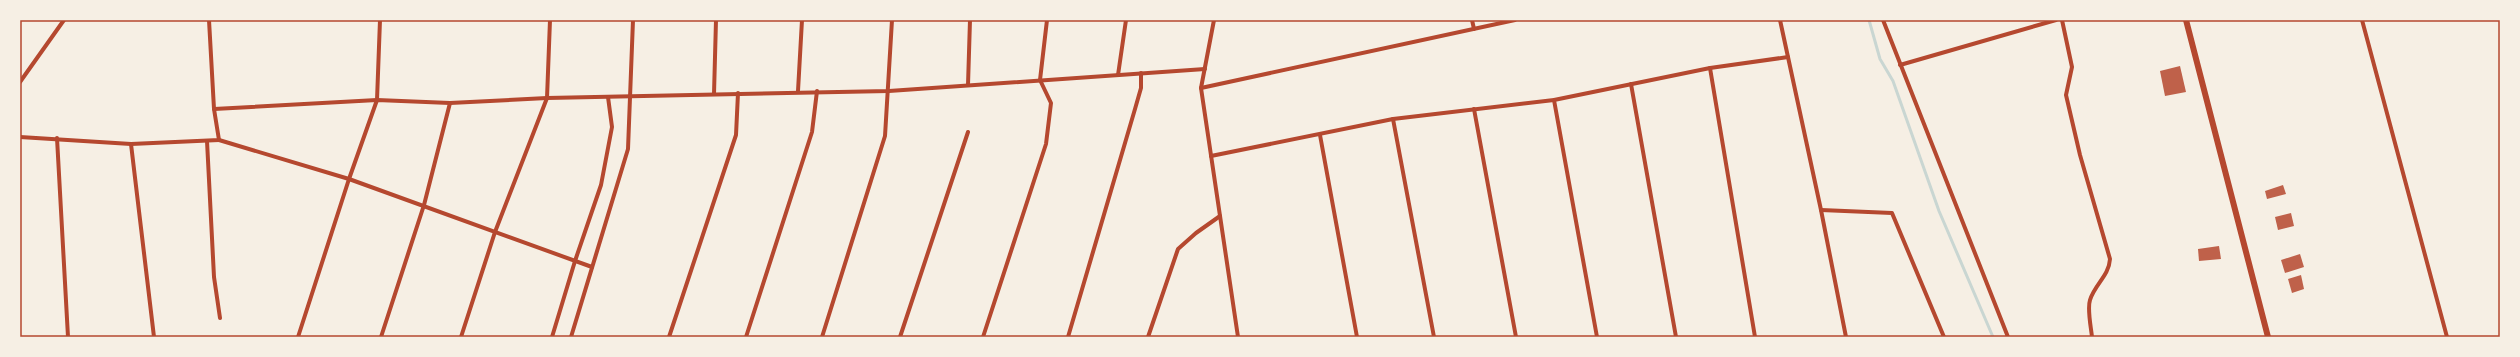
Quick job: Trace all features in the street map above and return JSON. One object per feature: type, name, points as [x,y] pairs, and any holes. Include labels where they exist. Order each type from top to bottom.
[{"type":"main road","points":[[2186,20],[2268,337]]},
{"type":"street","points":[[20,82],[64,20]]},
{"type":"street","points":[[209,20],[214,109],[219,140]]},
{"type":"street","points":[[298,337],[349,179],[377,100],[380,20]]},
{"type":"street","points":[[461,337],[495,232],[547,98],[550,20]]},
{"type":"street","points":[[571,337],[628,149],[631,96],[632,20]]},
{"type":"street","points":[[714,94],[716,20]]},
{"type":"street","points":[[798,91],[802,20]]},
{"type":"street","points":[[822,337],[885,136],[889,91],[892,20]]},
{"type":"street","points":[[968,85],[970,20]]},
{"type":"street","points":[[983,337],[1046,144],[1051,103],[1040,80],[1047,20]]},
{"type":"street","points":[[1118,75],[1126,20]]},
{"type":"street","points":[[1214,20],[1201,88],[1238,337]]},
{"type":"street","points":[[1472,20],[1474,29]]},
{"type":"street","points":[[1201,88],[1515,20]]},
{"type":"street","points":[[1780,20],[1821,210],[1846,337]]},
{"type":"street","points":[[1883,20],[1969,233],[2008,337]]},
{"type":"street","points":[[1900,65],[2056,20]]},
{"type":"street","points":[[2062,20],[2072,67],[2066,95],[2080,155],[2110,259],[2110,270],[2098,284],[2089,301],[2092,337]]},
{"type":"street","points":[[2362,20],[2447,337]]},
{"type":"street","points":[[1211,156],[1393,119],[1554,100],[1710,68],[1788,57]]},
{"type":"street","points":[[1710,68],[1755,337]]},
{"type":"street","points":[[214,109],[377,100],[450,103],[547,98],[798,91],[889,91],[1205,69]]},
{"type":"street","points":[[1068,337],[1141,88],[1141,73]]},
{"type":"street","points":[[1630,84],[1676,337]]},
{"type":"street","points":[[746,337],[812,132],[817,91]]},
{"type":"street","points":[[669,337],[736,135],[738,93]]},
{"type":"street","points":[[552,337],[575,261],[601,185],[612,127],[608,97]]},
{"type":"street","points":[[1554,100],[1597,337]]},
{"type":"street","points":[[381,337],[424,204],[450,103]]},
{"type":"street","points":[[1474,109],[1516,337]]},
{"type":"street","points":[[1393,119],[1434,337]]},
{"type":"street","points":[[900,337],[968,132]]},
{"type":"street","points":[[1320,135],[1357,337]]},
{"type":"street","points":[[20,137],[57,138],[130,144],[219,140],[349,179],[424,204],[592,268]]},
{"type":"street","points":[[57,138],[68,337]]},
{"type":"street","points":[[207,141],[214,277],[220,318]]},
{"type":"street","points":[[130,144],[154,337]]},
{"type":"street","points":[[1821,210],[1892,213],[1944,337]]},
{"type":"street","points":[[1148,337],[1178,249],[1220,216]]},
{"type":"building","points":[[2180,66],[2186,92],[2165,96],[2160,71]]},
{"type":"building","points":[[2283,185],[2286,194],[2267,199],[2265,191]]},
{"type":"building","points":[[2291,213],[2294,226],[2278,230],[2275,217]]},
{"type":"building","points":[[2219,246],[2221,259],[2199,261],[2198,249]]},
{"type":"building","points":[[2300,254],[2304,267],[2285,273],[2281,260]]},
{"type":"building","points":[[2301,275],[2304,289],[2292,293],[2288,279]]},
{"type":"waterway","points":[[1869,20],[1880,59],[1893,81],[1939,211],[1993,337]]}]
